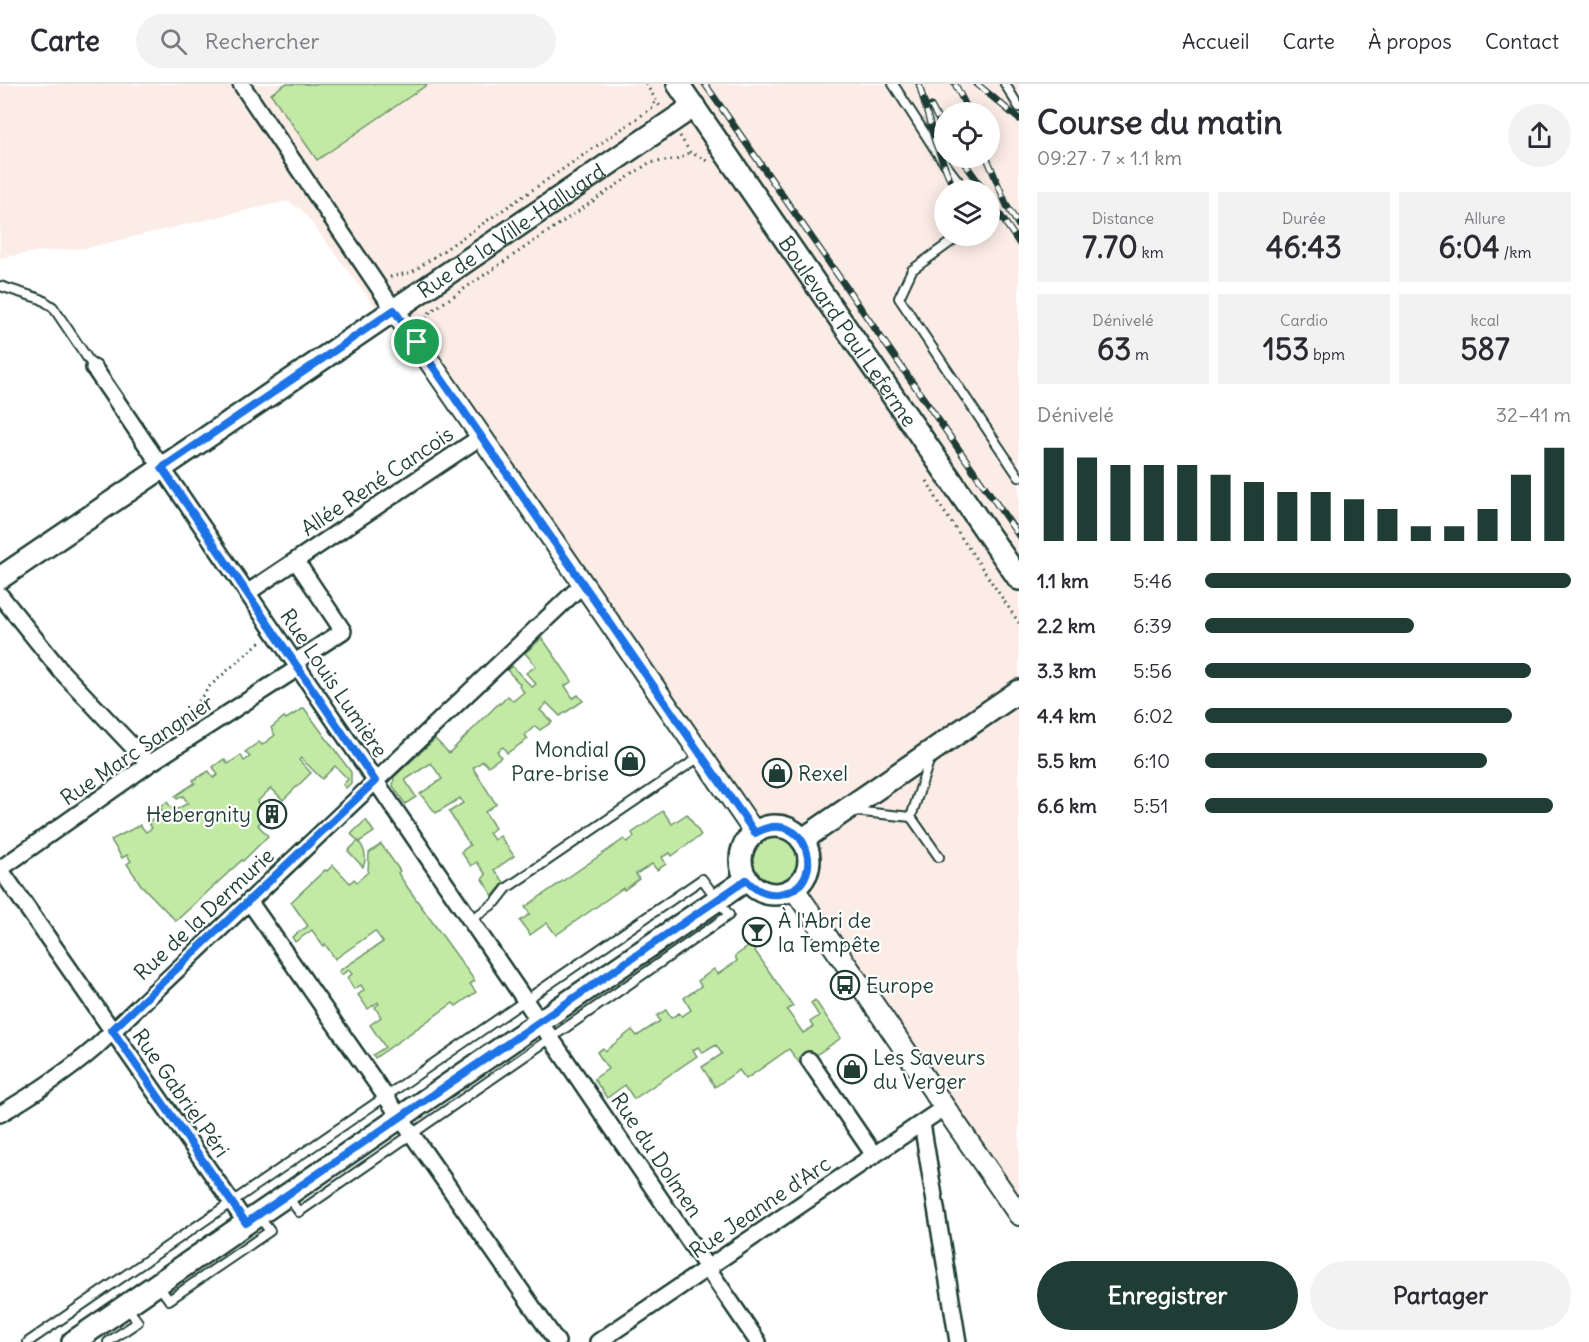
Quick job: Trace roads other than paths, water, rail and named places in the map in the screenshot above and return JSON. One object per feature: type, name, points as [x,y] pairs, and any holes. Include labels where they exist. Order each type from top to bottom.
[{"type":"main road","name":"Boulevard Paul Leferme","points":[[678,84],[1019,579]]},
{"type":"main road","name":"Rue de la Ville-Halluard","points":[[0,578],[694,106]]},
{"type":"main road","points":[[802,840],[1019,691]]},
{"type":"main road","points":[[775,826],[795,832],[802,840],[809,857],[808,866],[806,875],[794,889],[773,895],[753,888],[746,880],[740,860],[742,849],[755,833],[775,826]]},
{"type":"main road","points":[[73,1342],[286,1195],[406,1126],[545,1030],[746,880]]},
{"type":"street","points":[[241,84],[755,833]]},
{"type":"street","name":"Rue Louis Lumière","points":[[94,368],[545,1030]]},
{"type":"street","name":"Allée René Cancois","points":[[247,593],[482,436]]},
{"type":"street","name":"Rue Marc Sangnier","points":[[0,869],[343,631],[296,561]]},
{"type":"street","name":"Rue de la Dermurie","points":[[0,1113],[37,1092],[74,1066],[584,583]]},
{"type":"street","points":[[0,595],[61,671],[149,764]]},
{"type":"street","name":"Rue Gabriel Péri","points":[[0,869],[232,1202],[252,1219]]},
{"type":"street","points":[[794,889],[1019,1215]]},
{"type":"street","points":[[249,901],[557,1342]]},
{"type":"street","name":"Rue du Dolmen","points":[[545,1030],[758,1342]]},
{"type":"street","points":[[809,1060],[874,1155]]},
{"type":"street","name":"Rue Jeanne d'Arc","points":[[598,1342],[945,1107]]},
{"type":"street","points":[[922,1123],[958,1342]]},
{"type":"lane","points":[[893,84],[957,180]]},
{"type":"lane","points":[[1005,84],[1019,107]]},
{"type":"lane","points":[[945,246],[912,270],[899,298],[1019,477]]},
{"type":"lane","points":[[0,286],[42,300],[53,307],[94,368]]},
{"type":"lane","points":[[911,817],[932,751]]},
{"type":"lane","points":[[471,920],[496,902],[507,888],[702,755]]},
{"type":"lane","points":[[845,811],[911,817],[939,857]]},
{"type":"lane","points":[[28,1342],[702,879],[718,899]]},
{"type":"lane","points":[[108,1342],[138,1322],[126,1305]]},
{"type":"railway","points":[[705,84],[1019,536]]},
{"type":"railway","points":[[919,84],[935,142],[950,180]]},
{"type":"railway","points":[[955,84],[964,102]]},
{"type":"railway","points":[[977,84],[1019,119]]},
{"type":"railway","points":[[931,106],[934,112]]},
{"type":"railway","points":[[968,168],[977,180]]},
{"type":"railway","points":[[991,168],[1007,206],[1019,226]]},
{"type":"railway","points":[[1000,215],[1019,243]]},
{"type":"place","name":"Mondial Pare-brise","points":[[630,761]]},
{"type":"place","name":"Rexel","points":[[777,773]]},
{"type":"place","name":"Hebergnity","points":[[272,814]]},
{"type":"place","name":"À l'Abri de la Tempête","points":[[757,932]]},
{"type":"place","name":"Europe","points":[[845,985]]},
{"type":"place","name":"Les Saveurs du Verger","points":[[852,1069]]}]
